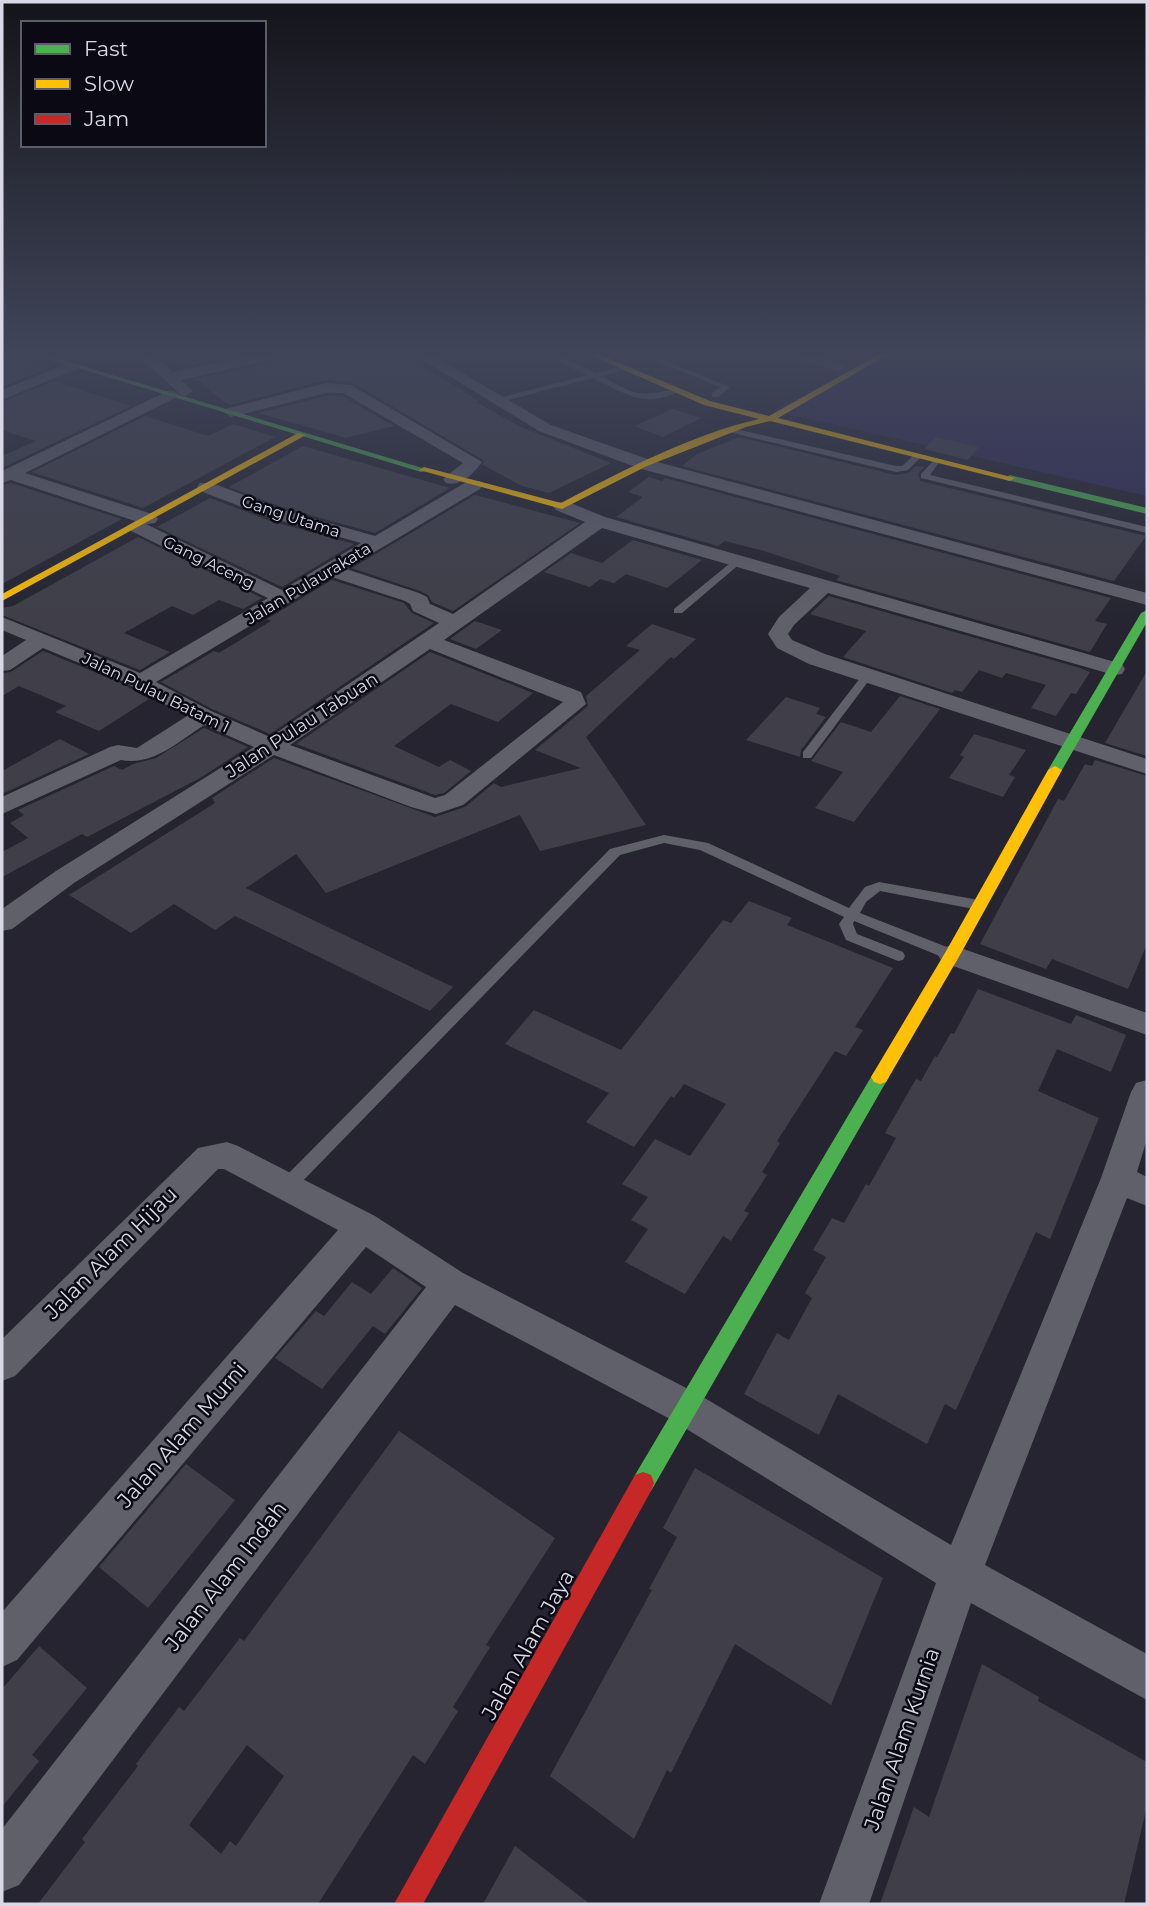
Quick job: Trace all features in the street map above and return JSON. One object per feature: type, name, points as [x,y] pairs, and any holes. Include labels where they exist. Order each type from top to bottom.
[{"type":"street","points":[[8,477],[73,444]]},
{"type":"street","points":[[2,598],[285,444]]},
{"type":"street","points":[[328,444],[474,485],[562,506],[599,522],[1114,669]]},
{"type":"street","points":[[440,444],[472,463],[467,470],[452,479]]},
{"type":"street","points":[[589,444],[644,464],[1147,599]]},
{"type":"street","points":[[562,506],[644,464],[693,444]]},
{"type":"street","points":[[867,444],[1147,511]]},
{"type":"street","points":[[883,444],[1147,498]]},
{"type":"street","name":"Gang Aceng","points":[[8,477],[142,522],[283,598]]},
{"type":"street","name":"Jalan Pulaurakata","points":[[142,681],[474,485]]},
{"type":"street","name":"Gang Utama","points":[[206,487],[276,514],[377,542]]},
{"type":"street","name":"Jalan Pulau Tabuan","points":[[2,922],[65,877],[272,746],[599,522]]},
{"type":"street","points":[[331,570],[412,597],[419,601],[420,607],[453,622]]},
{"type":"street","points":[[824,586],[786,621],[778,634],[783,644],[817,659],[1147,767]]},
{"type":"street","name":"Jalan Alam Jaya","points":[[408,1904],[685,1407],[952,955],[1070,741],[1147,613]]},
{"type":"street","name":"Jalan Pulau Batam 1","points":[[2,624],[142,681],[203,716],[272,746],[403,797],[436,806],[454,800],[575,704],[573,697],[428,641]]},
{"type":"street","points":[[2,664],[43,639]]},
{"type":"street","points":[[2,806],[118,752],[143,754],[203,716]]},
{"type":"street","points":[[952,955],[1147,1024]]},
{"type":"street","name":"Jalan Alam Kurnia","points":[[844,1904],[960,1574],[1133,1185],[1147,1092]]},
{"type":"street","name":"Jalan Alam Hijau","points":[[2,1364],[210,1157],[227,1155],[287,1186]]},
{"type":"street","points":[[287,1186],[363,1226],[450,1284],[685,1407],[960,1574],[1147,1678]]},
{"type":"street","name":"Jalan Alam Murni","points":[[2,1645],[363,1226]]},
{"type":"street","name":"Jalan Alam Indah","points":[[2,1868],[450,1284]]},
{"type":"lane","points":[[805,444],[896,469],[905,468],[918,456]]},
{"type":"lane","points":[[811,447],[816,444]]},
{"type":"lane","points":[[936,461],[924,475],[1147,530]]},
{"type":"lane","points":[[1028,502],[1040,485]]},
{"type":"lane","points":[[678,611],[737,562]]},
{"type":"lane","points":[[807,754],[868,675]]},
{"type":"lane","points":[[287,1186],[615,852],[664,839],[703,846],[852,915],[952,955]]},
{"type":"lane","points":[[898,956],[852,937],[847,931],[846,923],[870,890],[879,886],[980,905]]},
{"type":"shaded area","points":[[919,444],[1147,444],[1147,496]]},
{"type":"building","points":[[29,444],[52,444],[2,468],[2,456]]},
{"type":"building","points":[[89,444],[262,444],[143,508],[32,472]]},
{"type":"building","points":[[456,444],[563,444],[611,463],[549,493],[522,486],[483,465],[483,460]]},
{"type":"building","points":[[722,444],[768,444],[895,475],[908,473],[916,466],[924,467],[918,474],[920,481],[1146,536],[1114,581],[682,466],[697,454]]},
{"type":"building","points":[[929,444],[966,444],[979,447],[968,460],[924,449]]},
{"type":"building","points":[[303,446],[450,488],[375,533],[284,508],[229,487]]},
{"type":"building","points":[[649,477],[662,481],[665,478],[1111,598],[1095,621],[1107,624],[1090,652],[836,580],[840,576],[764,551],[725,541],[718,546],[616,517],[643,497],[628,492]]},
{"type":"building","points":[[11,483],[122,519],[2,584],[2,485]]},
{"type":"building","points":[[475,495],[580,523],[453,611],[432,602],[428,595],[420,591],[352,568]]},
{"type":"building","points":[[210,498],[270,521],[354,544],[282,587],[157,527]]},
{"type":"building","points":[[138,537],[262,598],[243,609],[219,600],[193,615],[172,606],[124,633],[170,652],[140,670],[2,615],[2,608],[13,606]]},
{"type":"building","points":[[633,540],[702,560],[667,588],[626,574],[614,583],[600,579],[590,587],[544,572],[571,553],[602,563]]},
{"type":"building","points":[[332,580],[404,603],[412,613],[434,623],[270,734],[212,709],[161,682],[214,651],[219,653],[271,621],[267,619]]},
{"type":"building","points":[[829,596],[1090,672],[1076,694],[1071,693],[1056,716],[1031,708],[1046,685],[1006,673],[1002,678],[979,670],[962,692],[955,690],[952,693],[843,657],[866,631],[810,614]]},
{"type":"building","points":[[475,621],[502,630],[476,649],[450,639]]},
{"type":"building","points":[[652,624],[696,639],[674,659],[671,657],[586,737],[646,825],[540,851],[520,815],[326,893],[296,854],[246,888],[453,987],[430,1011],[235,916],[215,930],[174,904],[131,933],[69,895],[215,803],[212,798],[274,758],[435,817],[465,807],[494,783],[501,787],[581,768],[535,750],[588,706],[586,696],[640,650],[626,646]]},
{"type":"building","points":[[43,651],[119,682],[149,699],[99,731],[55,712],[66,706],[19,686],[2,696],[2,673],[11,672]]},
{"type":"building","points":[[430,652],[533,693],[498,722],[451,704],[394,746],[439,767],[450,760],[471,771],[444,793],[435,795],[296,744]]},
{"type":"building","points":[[1147,671],[1147,756],[1105,743]]},
{"type":"building","points":[[900,696],[940,709],[854,822],[815,808],[843,772],[811,761],[841,722],[871,732]]},
{"type":"building","points":[[786,697],[820,708],[816,714],[826,717],[801,750],[800,757],[746,740]]},
{"type":"building","points":[[204,728],[248,747],[200,778],[87,837],[82,834],[2,877],[2,852],[28,838],[10,823],[24,815],[18,810],[114,766],[122,770],[156,758]]},
{"type":"building","points":[[974,734],[1026,750],[1009,775],[1015,777],[1003,797],[949,778],[964,757],[960,755]]},
{"type":"building","points":[[60,739],[89,754],[2,794],[2,771]]},
{"type":"building","points":[[1095,760],[1147,776],[1147,944],[1128,989],[1052,959],[1046,969],[980,944],[1058,799],[1064,801],[1085,764],[1092,766]]},
{"type":"building","points":[[749,901],[792,918],[787,925],[893,968],[855,1027],[863,1030],[846,1056],[835,1051],[777,1141],[780,1143],[762,1172],[767,1175],[744,1211],[749,1213],[731,1241],[723,1236],[685,1294],[625,1262],[648,1229],[631,1220],[648,1197],[622,1184],[655,1139],[690,1156],[726,1104],[684,1084],[674,1098],[671,1096],[634,1147],[586,1122],[609,1093],[505,1044],[534,1010],[621,1050],[723,920],[731,923]]},
{"type":"building","points":[[978,989],[1071,1024],[1076,1015],[1126,1035],[1111,1072],[1057,1049],[1038,1091],[1099,1118],[1050,1239],[1036,1232],[956,1410],[945,1404],[927,1444],[838,1394],[819,1435],[744,1394],[777,1333],[789,1340],[812,1298],[805,1293],[826,1257],[813,1250],[832,1218],[844,1223],[866,1184],[869,1186],[896,1138],[885,1133],[916,1079],[921,1081],[951,1033],[954,1034]]},
{"type":"building","points":[[393,1268],[422,1288],[385,1334],[373,1326],[322,1389],[275,1358],[316,1311],[324,1316],[352,1282],[371,1294]]},
{"type":"building","points":[[399,1431],[555,1538],[486,1645],[490,1647],[453,1707],[458,1711],[425,1764],[413,1755],[318,1904],[38,1904],[85,1842],[82,1839],[179,1707],[184,1711],[240,1638],[244,1641]],"holes":[[[247,1745],[284,1776],[236,1846],[230,1841],[221,1854],[189,1825]]]},
{"type":"building","points":[[186,1464],[235,1500],[148,1608],[99,1567]]},
{"type":"building","points":[[695,1468],[883,1578],[831,1705],[735,1644],[671,1773],[667,1770],[634,1839],[550,1776],[652,1590],[649,1589],[677,1537],[663,1528]]},
{"type":"building","points":[[39,1646],[87,1688],[32,1755],[39,1761],[2,1807],[2,1689]]},
{"type":"building","points":[[982,1664],[1039,1697],[1038,1701],[1147,1762],[1147,1806],[1124,1904],[880,1904],[914,1807],[929,1817]]},
{"type":"building","points":[[515,1846],[590,1904],[483,1904]]},
{"type":"traffic: fast","points":[[337,444],[424,470]]},
{"type":"traffic: fast","points":[[1010,478],[1147,511]]},
{"type":"traffic: fast","points":[[1055,770],[1147,613]]},
{"type":"traffic: fast","points":[[643,1483],[880,1077]]},
{"type":"traffic: slow","points":[[2,598],[285,444]]},
{"type":"traffic: slow","points":[[424,470],[562,506],[644,464],[695,444]]},
{"type":"traffic: slow","points":[[872,444],[1010,478]]},
{"type":"traffic: slow","points":[[880,1077],[952,955],[1055,770]]},
{"type":"traffic: jam","points":[[408,1904],[643,1483]]}]
